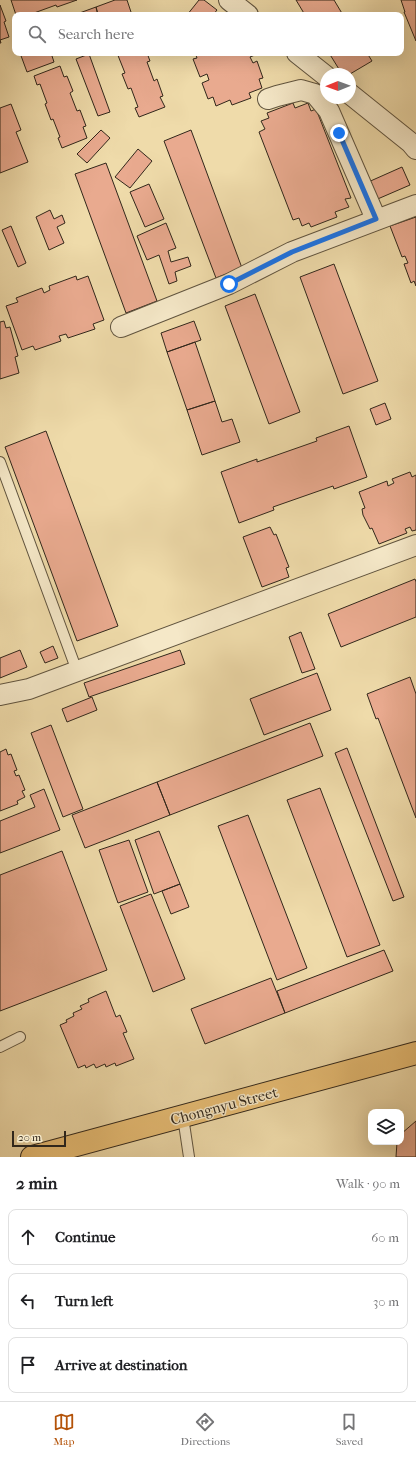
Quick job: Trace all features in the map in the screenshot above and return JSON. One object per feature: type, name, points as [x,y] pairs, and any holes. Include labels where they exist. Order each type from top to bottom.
[{"type":"main road","name":"Chongnyu Street","points":[[32,1157],[416,1053]]},
{"type":"street","points":[[229,0],[244,12]]},
{"type":"street","points":[[301,56],[320,71]]},
{"type":"street","points":[[268,99],[301,90],[315,94],[329,111],[376,219]]},
{"type":"street","points":[[356,99],[416,148]]},
{"type":"street","points":[[121,327],[229,284],[292,252],[416,205]]},
{"type":"street","points":[[0,695],[28,689],[416,545]]},
{"type":"lane","points":[[0,462],[77,671]]},
{"type":"lane","points":[[0,1047],[20,1037]]},
{"type":"lane","points":[[183,1117],[189,1157]]},
{"type":"building","points":[[11,0],[77,0],[57,7],[56,5],[37,12],[15,12]]},
{"type":"building","points":[[115,0],[127,0],[131,12],[97,12],[96,7]]},
{"type":"building","points":[[199,0],[204,0],[217,10],[215,12],[189,12]]},
{"type":"building","points":[[296,0],[334,0],[341,12],[303,12]]},
{"type":"building","points":[[401,0],[416,0],[416,41],[404,12]]},
{"type":"building","points":[[0,5],[6,21],[4,22],[9,37],[0,40]]},
{"type":"building","points":[[96,7],[97,12],[82,12]]},
{"type":"building","points":[[21,56],[52,56],[54,62],[27,72]]},
{"type":"building","points":[[84,56],[90,56],[110,112],[98,116],[76,59]]},
{"type":"building","points":[[118,56],[148,56],[150,61],[147,62],[154,81],[157,79],[163,96],[160,97],[165,107],[139,117],[135,108],[138,107],[131,88],[128,89],[122,74],[125,73]]},
{"type":"building","points":[[196,56],[252,56],[250,57],[253,63],[257,61],[263,78],[259,79],[262,88],[249,93],[251,98],[232,105],[230,100],[216,106],[213,97],[208,99],[202,83],[209,80],[207,74],[200,77],[193,59],[197,58]]},
{"type":"building","points":[[331,56],[369,56],[372,61],[356,70],[356,68],[338,68]]},
{"type":"building","points":[[60,66],[64,77],[67,76],[73,91],[70,93],[77,111],[80,110],[86,126],[83,127],[87,138],[62,148],[58,138],[60,137],[45,104],[47,103],[40,84],[37,85],[34,76]]},
{"type":"building","points":[[293,103],[295,108],[308,103],[311,111],[316,109],[351,198],[345,199],[349,207],[335,212],[337,217],[311,227],[309,223],[302,226],[299,218],[293,220],[259,132],[265,129],[261,121],[269,118],[267,113]]},
{"type":"building","points":[[11,104],[21,130],[16,132],[28,162],[0,173],[0,108]]},
{"type":"building","points":[[101,130],[110,138],[87,163],[77,154]]},
{"type":"building","points":[[191,130],[242,268],[216,278],[164,141]]},
{"type":"building","points":[[138,149],[152,161],[130,188],[115,177]]},
{"type":"building","points":[[106,163],[157,301],[126,313],[75,174]]},
{"type":"building","points":[[402,167],[410,185],[373,201],[366,183]]},
{"type":"building","points":[[149,184],[164,219],[145,227],[130,192]]},
{"type":"building","points":[[50,210],[54,219],[62,215],[65,223],[57,227],[64,243],[49,250],[36,217]]},
{"type":"building","points":[[416,217],[416,286],[414,281],[411,283],[404,264],[408,263],[405,256],[402,257],[390,226]]},
{"type":"building","points":[[166,223],[176,248],[168,251],[171,262],[188,257],[191,266],[175,272],[177,281],[169,284],[159,255],[147,260],[137,236]]},
{"type":"building","points":[[11,226],[26,263],[18,267],[2,230]]},
{"type":"building","points":[[334,264],[378,381],[343,394],[300,277]]},
{"type":"building","points":[[76,276],[77,280],[88,276],[104,320],[93,324],[95,329],[68,338],[66,334],[59,336],[61,341],[35,350],[33,346],[22,350],[6,306],[18,302],[16,298],[42,288],[44,293],[50,290],[49,286]]},
{"type":"building","points":[[255,294],[300,412],[269,424],[225,306]]},
{"type":"building","points":[[4,321],[6,328],[10,327],[18,356],[15,357],[19,373],[0,379],[0,322]]},
{"type":"building","points":[[194,321],[201,340],[167,352],[161,333]]},
{"type":"building","points":[[195,342],[215,401],[187,410],[167,352]]},
{"type":"building","points":[[215,401],[222,422],[232,419],[240,442],[202,455],[187,410]]},
{"type":"building","points":[[385,403],[391,419],[376,425],[370,409]]},
{"type":"building","points":[[349,426],[367,477],[334,489],[333,486],[273,507],[274,510],[239,523],[221,472],[257,459],[257,462],[317,441],[316,438]]},
{"type":"building","points":[[46,431],[118,626],[77,641],[5,447]]},
{"type":"building","points":[[410,472],[412,477],[416,475],[416,530],[412,531],[410,527],[405,529],[407,533],[379,544],[372,528],[370,529],[363,515],[362,509],[365,508],[359,492],[387,481],[388,486],[394,483],[392,479]]},
{"type":"building","points":[[270,527],[274,535],[276,534],[289,567],[286,568],[289,577],[262,587],[243,537]]},
{"type":"building","points":[[415,579],[416,617],[341,647],[328,614]]},
{"type":"building","points":[[301,632],[315,669],[302,673],[289,637]]},
{"type":"building","points":[[53,646],[58,658],[45,663],[40,652]]},
{"type":"building","points":[[20,650],[27,667],[0,678],[0,658]]},
{"type":"building","points":[[180,650],[185,664],[89,697],[84,683]]},
{"type":"building","points":[[317,673],[331,710],[264,735],[250,699]]},
{"type":"building","points":[[410,677],[416,694],[416,818],[378,718],[376,719],[367,694]]},
{"type":"building","points":[[92,697],[97,710],[67,722],[62,709]]},
{"type":"building","points":[[310,723],[323,756],[170,815],[157,782]]},
{"type":"building","points":[[51,725],[83,809],[63,817],[31,733]]},
{"type":"building","points":[[347,748],[404,897],[393,901],[335,753]]},
{"type":"building","points":[[6,749],[8,755],[11,754],[17,770],[14,771],[16,776],[19,775],[25,790],[22,791],[25,797],[17,801],[18,804],[0,811],[0,752]]},
{"type":"building","points":[[157,782],[170,815],[85,848],[72,815]]},
{"type":"building","points":[[320,788],[380,945],[347,957],[287,800]]},
{"type":"building","points":[[44,789],[60,830],[0,853],[0,821],[35,807],[30,795]]},
{"type":"building","points":[[248,815],[307,968],[277,980],[218,826]]},
{"type":"building","points":[[159,831],[180,884],[154,894],[135,840]]},
{"type":"building","points":[[129,840],[148,892],[118,903],[99,850]]},
{"type":"building","points":[[62,851],[107,970],[0,1011],[0,875]]},
{"type":"building","points":[[180,884],[189,907],[171,914],[162,891]]},
{"type":"building","points":[[151,894],[185,979],[153,992],[120,906]]},
{"type":"building","points":[[384,950],[393,971],[285,1013],[277,991]]},
{"type":"building","points":[[271,978],[285,1013],[205,1044],[191,1009]]},
{"type":"building","points":[[106,991],[116,1017],[120,1015],[127,1032],[123,1033],[134,1059],[116,1066],[115,1063],[106,1067],[105,1064],[96,1068],[94,1064],[86,1068],[85,1065],[78,1068],[60,1025],[67,1022],[66,1020],[74,1016],[73,1013],[82,1009],[80,1006],[89,1002],[88,999]]},
{"type":"building","points":[[416,1121],[416,1157],[396,1157],[397,1145],[404,1145],[404,1131]]},
{"type":"route","points":[[229,284],[292,252],[376,219],[339,133]]}]
